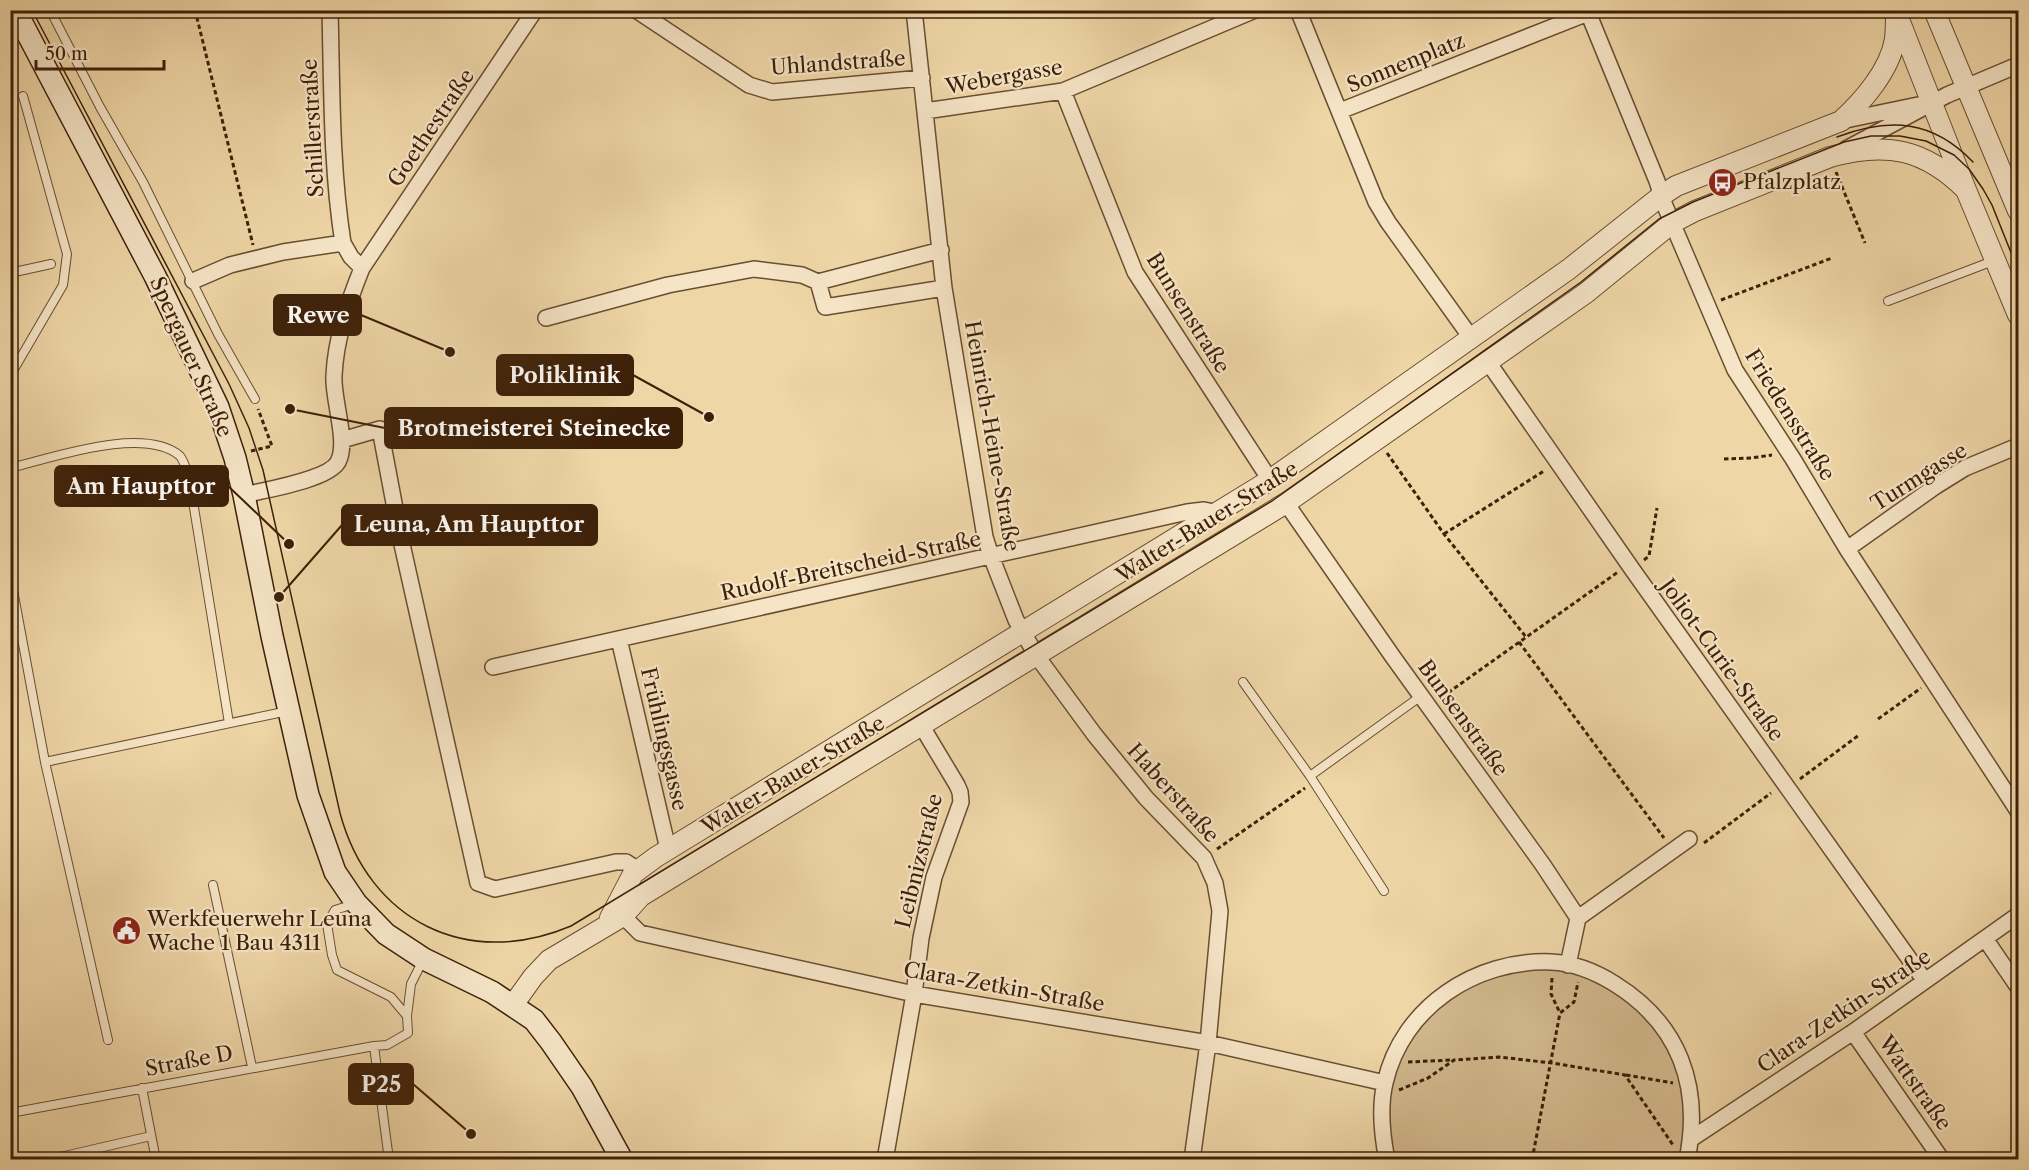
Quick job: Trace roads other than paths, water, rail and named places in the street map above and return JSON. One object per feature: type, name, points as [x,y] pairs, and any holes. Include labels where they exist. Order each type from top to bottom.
[{"type":"main road","name":"Spergauer Straße","points":[[15,10],[183,333],[218,407],[244,495],[272,636],[308,795],[335,872],[355,901],[386,934],[424,959],[492,992],[534,1020],[582,1087],[621,1160]]},
{"type":"street","name":"Schillerstraße","points":[[330,10],[332,114],[343,243]]},
{"type":"street","name":"Goethestraße","points":[[342,440],[333,378],[336,353],[346,308],[363,268],[535,10]]},
{"type":"street","name":"Uhlandstraße","points":[[636,10],[749,85],[772,92],[922,78]]},
{"type":"street","name":"Heinrich-Heine-Straße","points":[[914,10],[944,288],[985,537],[1022,632],[1036,655]]},
{"type":"street","name":"Webergasse","points":[[925,111],[1063,91],[1255,10]]},
{"type":"street","points":[[1298,10],[1376,202],[1472,339]]},
{"type":"street","points":[[1934,10],[2019,212]]},
{"type":"street","points":[[1896,11],[1966,190],[2019,315]]},
{"type":"street","points":[[1841,121],[1873,87],[1887,61],[1895,40],[1896,11]]},
{"type":"street","name":"Sonnenplatz","points":[[1340,111],[1587,12]]},
{"type":"street","name":"Friedensstraße","points":[[1587,12],[1658,181],[1661,196],[1672,223],[1735,370],[1793,459],[1847,549],[2019,811]]},
{"type":"street","points":[[1830,157],[1966,86],[2019,65]]},
{"type":"street","name":"Bunsenstraße","points":[[1063,91],[1134,272],[1270,480]]},
{"type":"street","points":[[1841,121],[1932,103]]},
{"type":"street","name":"Walter-Bauer-Straße","points":[[605,925],[618,906],[633,874],[668,849],[1270,480],[1569,269],[1676,186],[1841,121]]},
{"type":"street","points":[[1830,157],[1868,149],[1899,150],[1931,162],[1950,174],[1966,190]]},
{"type":"street","name":"Walter-Bauer-Straße","points":[[513,1005],[533,977],[549,960],[623,916],[641,896],[1286,503],[1586,292],[1672,223],[1695,211],[1830,157]]},
{"type":"street","points":[[193,281],[230,265],[283,252],[343,243],[351,257],[363,268]]},
{"type":"street","points":[[546,318],[668,285],[754,269],[802,275],[818,282],[941,250]]},
{"type":"street","points":[[818,282],[825,308],[944,288]]},
{"type":"street","name":"Joliot-Curie-Straße","points":[[1488,362],[1924,981]]},
{"type":"street","points":[[244,495],[323,475],[338,462],[342,440],[380,429],[401,540],[478,883],[495,889],[616,862],[626,862],[638,870]]},
{"type":"street","name":"Turmgasse","points":[[1847,549],[1965,468],[2019,446]]},
{"type":"street","name":"Bunsenstraße","points":[[1286,503],[1543,864],[1578,918]]},
{"type":"street","name":"Rudolf-Breitscheid-Straße","points":[[493,667],[1187,512],[1204,510],[1219,513]]},
{"type":"street","name":"Frühlingsgasse","points":[[619,639],[668,849]]},
{"type":"street","name":"Haberstraße","points":[[1036,655],[1094,734],[1146,798],[1204,858],[1215,883],[1220,911],[1208,1043],[1192,1160]]},
{"type":"street","name":"Leibnizstraße","points":[[885,1160],[914,994],[921,938],[934,877],[961,802],[957,785],[921,725]]},
{"type":"street","points":[[1567,965],[1578,918],[1689,839]]},
{"type":"street","name":"Clara-Zetkin-Straße","points":[[1691,1139],[1853,1032],[2019,915]]},
{"type":"street","name":"Clara-Zetkin-Straße","points":[[623,916],[640,933],[914,994],[1208,1043],[1385,1083]]},
{"type":"street","points":[[1986,940],[2019,987]]},
{"type":"street","points":[[1387,1160],[1382,1129],[1385,1083],[1397,1048],[1413,1023],[1438,998],[1461,982],[1485,971],[1525,962],[1567,965],[1602,976],[1635,996],[1664,1027],[1684,1065],[1689,1085],[1693,1120],[1687,1160]]},
{"type":"street","name":"Wattstraße","points":[[1853,1032],[1942,1160]]},
{"type":"street","points":[[2015,1160],[2019,1157]]},
{"type":"lane","points":[[50,10],[100,107],[143,182],[255,399]]},
{"type":"lane","points":[[10,376],[63,285],[67,254],[23,96]]},
{"type":"lane","points":[[1888,301],[1995,260]]},
{"type":"lane","points":[[10,273],[51,264]]},
{"type":"lane","points":[[10,468],[116,443],[156,444],[181,457],[189,477],[229,723]]},
{"type":"lane","points":[[10,574],[45,762],[108,1040]]},
{"type":"lane","points":[[1243,682],[1312,779],[1384,891]]},
{"type":"lane","points":[[1312,779],[1425,701]]},
{"type":"lane","points":[[45,762],[290,711]]},
{"type":"lane","points":[[213,885],[252,1067]]},
{"type":"lane","points":[[355,901],[334,910],[327,924],[337,970],[391,997],[407,1016]]},
{"type":"lane","points":[[407,1016],[411,984],[424,959]]},
{"type":"lane","name":"Straße D","points":[[10,1113],[252,1067],[374,1046],[387,1046],[408,1033],[407,1016]]},
{"type":"lane","points":[[374,1046],[389,1160]]},
{"type":"lane","points":[[142,1088],[156,1160]]},
{"type":"lane","points":[[47,1160],[151,1136]]},
{"type":"tram line","points":[[32,10],[229,384],[249,428],[263,470],[340,813],[354,851],[374,882],[398,908],[427,926],[460,938],[495,942],[532,938],[571,926],[1272,501],[1581,282],[1659,219],[1693,202],[1844,142],[1871,136],[1900,136],[1926,141],[1954,155],[1969,169],[1992,205],[2018,270]]},
{"type":"tram line","points":[[1837,137],[1875,127],[1910,126],[1926,130],[1942,138],[1958,148],[1973,162]]},
{"type":"place","name":"Pfalzplatz","points":[[1722,182]]},
{"type":"place","name":"Rewe","points":[[450,352]]},
{"type":"place","name":"Brotmeisterei Steinecke","points":[[290,409]]},
{"type":"place","name":"Poliklinik","points":[[709,417]]},
{"type":"place","name":"Am Haupttor","points":[[289,544]]},
{"type":"place","name":"Leuna, Am Haupttor","points":[[279,597]]},
{"type":"place","name":"Werkfeuerwehr Leuna Wache 1 Bau 4311","points":[[126,931]]},
{"type":"place","name":"P25","points":[[471,1134]]}]
